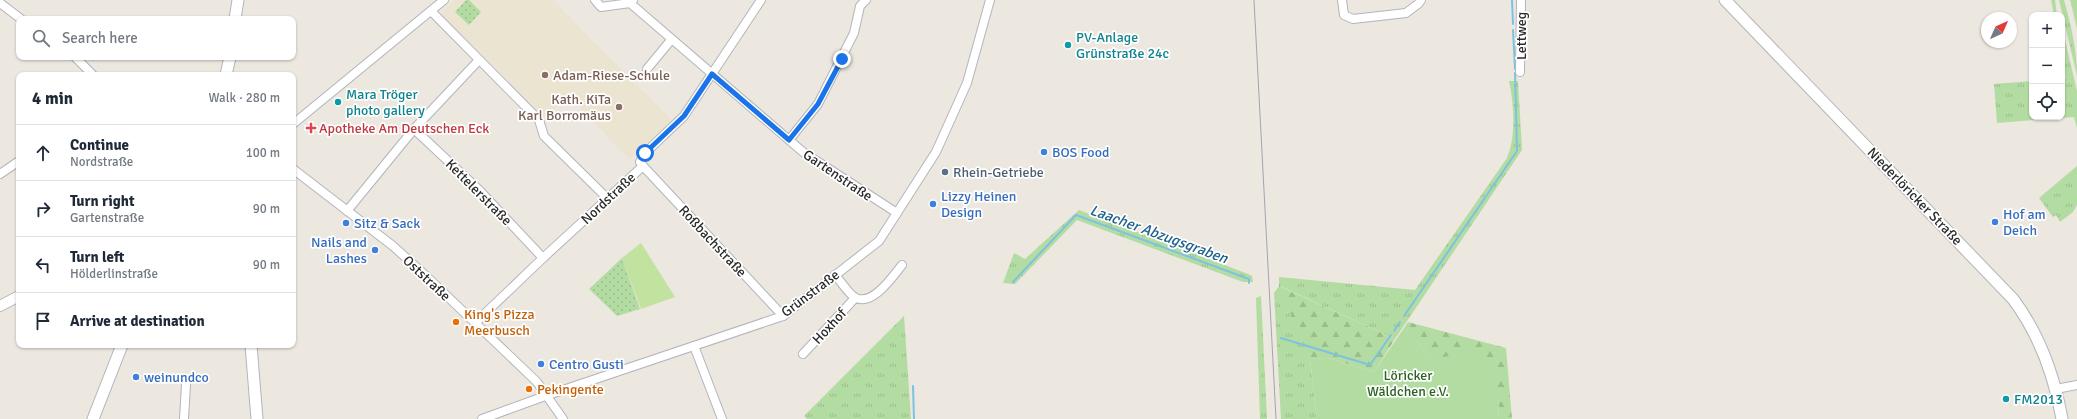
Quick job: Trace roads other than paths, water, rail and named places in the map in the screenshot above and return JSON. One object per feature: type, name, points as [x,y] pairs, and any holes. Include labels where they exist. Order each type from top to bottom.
[{"type":"main road","points":[[235,16],[238,0]]},
{"type":"main road","name":"Niederlöricker Straße","points":[[1725,0],[2013,299],[2027,319],[2042,347],[2056,389],[2062,419]]},
{"type":"main road","points":[[227,72],[229,60]]},
{"type":"main road","points":[[94,419],[121,348]]},
{"type":"main road","points":[[251,348],[257,419]]},
{"type":"street","points":[[296,122],[444,0]]},
{"type":"street","name":"Gartenstraße","points":[[595,0],[601,7],[631,1],[671,40],[803,152],[897,214]]},
{"type":"street","name":"Nordstraße","points":[[476,323],[543,258],[643,166],[640,162],[645,153],[684,116],[761,0]]},
{"type":"street","points":[[789,140],[818,104],[854,33],[860,6],[866,0]]},
{"type":"street","name":"Grünstraße","points":[[482,419],[548,395],[783,316],[879,241],[936,152],[966,83],[990,0]]},
{"type":"street","points":[[1342,0],[1344,15],[1353,19],[1406,13],[1421,0]]},
{"type":"street","name":"Lettweg","points":[[1520,72],[1521,0]]},
{"type":"street","points":[[0,3],[17,16]]},
{"type":"street","points":[[431,11],[539,120],[544,136],[608,199]]},
{"type":"street","points":[[647,69],[671,40]]},
{"type":"street","points":[[78,60],[89,72]]},
{"type":"street","points":[[347,211],[414,129],[479,60]]},
{"type":"street","name":"Kettelerstraße","points":[[414,129],[480,192],[543,258]]},
{"type":"street","points":[[0,174],[16,162]]},
{"type":"street","name":"Roßbachstraße","points":[[643,166],[783,316]]},
{"type":"street","name":"Oststraße","points":[[296,171],[393,246],[537,382],[548,395],[563,419]]},
{"type":"street","name":"Hoxhof","points":[[835,275],[856,298],[865,300],[876,295],[902,265]]},
{"type":"street","points":[[0,306],[16,298]]},
{"type":"street","name":"Hoxhof","points":[[803,354],[856,298]]},
{"type":"street","points":[[694,346],[722,419]]},
{"type":"street","points":[[184,419],[186,385]]},
{"type":"street","points":[[2056,389],[2077,385]]},
{"type":"waterway","name":"Laacher Abzugsgraben","points":[[1512,0],[1513,24]]},
{"type":"waterway","name":"Laacher Abzugsgraben","points":[[1513,30],[1515,69]]},
{"type":"waterway","name":"Laacher Abzugsgraben","points":[[1404,316],[1517,151],[1515,73]]},
{"type":"waterway","name":"Laacher Abzugsgraben","points":[[1013,282],[1076,215],[1249,279],[1249,283]]},
{"type":"waterway","name":"Laacher Abzugsgraben","points":[[1394,331],[1400,322]]},
{"type":"waterway","name":"Laacher Abzugsgraben","points":[[1281,338],[1370,365],[1391,335]]},
{"type":"waterway","name":"Laacher Abzugsgraben","points":[[913,386],[914,419]]},
{"type":"tram line","points":[[1254,0],[1276,419]]},
{"type":"place","name":"PV-Anlage Grünstraße 24c","points":[[1068,45]]},
{"type":"place","name":"Adam-Riese-Schule","points":[[545,75]]},
{"type":"place","name":"Mara Tröger photo gallery","points":[[338,102]]},
{"type":"place","name":"Kath. KiTa Karl Borromäus","points":[[619,107]]},
{"type":"place","name":"Apotheke Am Deutschen Eck","points":[[311,128]]},
{"type":"place","name":"BOS Food","points":[[1044,152]]},
{"type":"place","name":"Rhein-Getriebe","points":[[945,172]]},
{"type":"place","name":"Lizzy Heinen Design","points":[[933,204]]},
{"type":"place","name":"Hof am Deich","points":[[1995,222]]},
{"type":"place","name":"Sitz & Sack","points":[[346,223]]},
{"type":"place","name":"Nails and Lashes","points":[[375,250]]},
{"type":"place","name":"King's Pizza Meerbusch","points":[[456,322]]},
{"type":"place","name":"Centro Gusti","points":[[541,364]]},
{"type":"place","name":"weinundco","points":[[136,377]]},
{"type":"place","name":"Pekingente","points":[[529,389]]},
{"type":"place","name":"FM2013","points":[[2006,399]]},
{"type":"park label","name":"Löricker Wäldchen e.V.","points":[[1408,384]]}]
